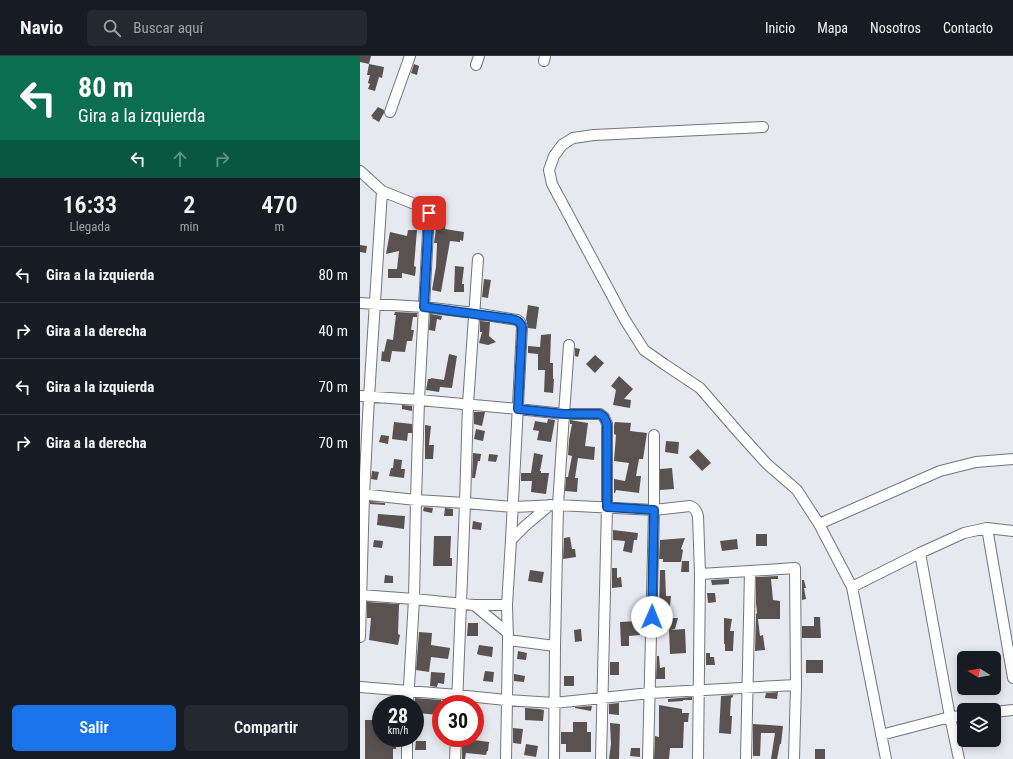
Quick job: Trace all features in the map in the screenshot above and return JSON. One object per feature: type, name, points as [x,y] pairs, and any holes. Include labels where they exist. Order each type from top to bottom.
[{"type":"street","points":[[390,112],[410,56]]},
{"type":"street","points":[[763,127],[594,135],[573,138],[562,144],[554,156],[549,170],[552,184],[626,320],[644,350],[700,388],[767,464],[797,490],[819,524],[852,587],[886,759]]},
{"type":"street","points":[[360,171],[382,191],[426,209],[429,213],[419,400],[414,599],[408,695]]},
{"type":"street","points":[[360,637],[364,397],[375,304],[382,191]]},
{"type":"street","points":[[457,695],[468,404],[478,259]]},
{"type":"street","points":[[360,303],[424,307],[474,313],[517,320],[520,322],[522,327],[507,605],[508,637],[506,759]]},
{"type":"street","points":[[554,759],[554,505],[564,414],[569,345]]},
{"type":"street","points":[[364,397],[468,404],[564,414],[600,414],[604,417],[607,424],[607,507],[601,759]]},
{"type":"street","points":[[648,759],[654,510],[654,435]]},
{"type":"street","points":[[819,524],[940,471],[976,462],[1013,459]]},
{"type":"street","points":[[362,494],[416,500],[512,506],[554,505],[654,510],[690,506],[694,507],[698,516],[700,574],[698,759]]},
{"type":"street","points":[[511,540],[525,526],[554,505]]},
{"type":"street","points":[[852,587],[964,533],[987,528],[1013,531]]},
{"type":"street","points":[[987,528],[1013,678]]},
{"type":"street","points":[[920,553],[958,759]]},
{"type":"street","points":[[700,574],[795,568],[796,685],[794,759]]},
{"type":"street","points":[[746,759],[750,571]]},
{"type":"street","points":[[361,595],[474,605],[507,605]]},
{"type":"street","points":[[474,605],[508,637],[555,646]]},
{"type":"street","points":[[484,700],[554,703],[650,693],[796,685]]},
{"type":"street","points":[[360,687],[408,691],[432,695]]},
{"type":"street","points":[[1001,711],[1013,710]]},
{"type":"street","points":[[881,735],[957,716]]},
{"type":"street","points":[[407,747],[407,759]]},
{"type":"street","points":[[455,759],[456,747]]},
{"type":"building","points":[[360,56],[371,56],[369,64],[360,62]]},
{"type":"building","points":[[369,64],[384,67],[382,78],[379,77],[375,91],[368,89],[370,84],[368,83],[370,75],[367,75]]},
{"type":"building","points":[[414,64],[419,66],[417,75],[411,73]]},
{"type":"building","points":[[378,107],[384,110],[379,122],[371,116]]},
{"type":"building","points":[[437,220],[446,221],[445,229],[464,232],[463,241],[450,241],[441,292],[432,290],[436,267],[437,243],[434,243]]},
{"type":"building","points":[[408,230],[417,230],[414,266],[416,267],[415,276],[402,273],[402,278],[388,278],[388,269],[397,269],[399,251],[386,254],[390,232],[407,236]]},
{"type":"building","points":[[360,245],[367,246],[366,253],[360,252]]},
{"type":"building","points":[[455,266],[464,267],[462,284],[464,284],[464,292],[454,292]]},
{"type":"building","points":[[484,279],[491,280],[488,298],[482,297]]},
{"type":"building","points":[[528,305],[539,307],[536,329],[528,328],[526,319]]},
{"type":"building","points":[[395,312],[417,313],[417,317],[413,317],[411,330],[414,330],[412,341],[407,341],[405,352],[392,351],[390,362],[381,361],[382,351],[384,352],[387,339],[393,340],[396,315],[394,315]]},
{"type":"building","points":[[430,314],[442,316],[441,320],[437,319],[435,331],[429,330]]},
{"type":"building","points":[[480,321],[490,322],[489,336],[496,342],[488,345],[479,343],[482,332],[480,332]]},
{"type":"building","points":[[551,334],[550,363],[553,363],[553,393],[544,392],[545,370],[538,370],[538,354],[528,353],[528,346],[540,347],[541,335]]},
{"type":"building","points":[[575,348],[580,349],[578,357],[575,356]]},
{"type":"building","points":[[449,354],[457,356],[452,388],[440,387],[439,392],[426,390],[428,379],[444,380]]},
{"type":"building","points":[[595,355],[604,363],[595,373],[586,364]]},
{"type":"building","points":[[619,376],[633,389],[624,399],[631,400],[630,408],[613,405],[616,390],[611,386]]},
{"type":"building","points":[[402,405],[412,406],[412,411],[402,409]]},
{"type":"building","points":[[474,412],[485,412],[482,426],[474,424]]},
{"type":"building","points":[[548,419],[555,420],[551,442],[537,440],[539,431],[533,430],[535,421],[547,423]]},
{"type":"building","points":[[570,420],[588,423],[585,446],[595,447],[594,460],[578,458],[575,478],[578,478],[577,492],[565,491],[566,477],[568,477],[572,456],[568,455],[572,424],[570,424]]},
{"type":"building","points":[[394,422],[412,424],[412,433],[408,433],[407,441],[392,439]]},
{"type":"building","points":[[615,422],[631,423],[630,431],[647,433],[643,459],[639,459],[636,476],[641,476],[639,493],[616,490],[614,493],[614,479],[625,481],[629,463],[614,461],[616,435],[614,434]]},
{"type":"building","points":[[425,425],[431,426],[429,445],[434,445],[433,459],[425,459]]},
{"type":"building","points":[[476,429],[485,431],[483,441],[474,439]]},
{"type":"building","points":[[381,435],[389,436],[388,444],[379,442]]},
{"type":"building","points":[[666,441],[679,442],[678,454],[665,452]]},
{"type":"building","points":[[698,449],[711,463],[702,471],[689,457]]},
{"type":"building","points":[[473,453],[481,454],[480,461],[478,461],[475,478],[472,478]]},
{"type":"building","points":[[534,453],[543,455],[540,471],[541,473],[549,473],[546,494],[531,492],[532,481],[521,481],[521,473],[531,473]]},
{"type":"building","points":[[489,454],[498,455],[496,462],[488,461]]},
{"type":"building","points":[[394,459],[402,460],[401,469],[405,469],[404,478],[389,476],[391,468],[393,468]]},
{"type":"building","points":[[672,468],[674,489],[660,490],[660,469]]},
{"type":"building","points":[[372,471],[379,472],[377,480],[371,479]]},
{"type":"building","points":[[370,502],[385,503],[385,505],[370,504]]},
{"type":"building","points":[[424,507],[433,508],[432,513],[423,511]]},
{"type":"building","points":[[445,508],[453,509],[453,516],[444,516]]},
{"type":"building","points":[[378,514],[405,516],[404,529],[377,525]]},
{"type":"building","points":[[473,521],[482,523],[481,530],[472,529]]},
{"type":"building","points":[[613,530],[638,533],[637,540],[634,540],[632,553],[623,551],[625,541],[613,540]]},
{"type":"building","points":[[756,534],[767,534],[767,546],[756,546]]},
{"type":"building","points":[[434,536],[451,536],[450,558],[452,558],[452,566],[433,566]]},
{"type":"building","points":[[570,537],[572,549],[575,549],[576,557],[563,559],[564,538]]},
{"type":"building","points":[[685,538],[681,549],[683,550],[681,562],[663,562],[663,559],[659,559],[660,540]]},
{"type":"building","points":[[737,539],[738,549],[722,551],[720,541]]},
{"type":"building","points":[[374,540],[383,541],[382,548],[373,547]]},
{"type":"building","points":[[682,561],[689,561],[689,572],[681,572]]},
{"type":"building","points":[[612,568],[617,568],[617,578],[621,577],[622,587],[612,588]]},
{"type":"building","points":[[530,570],[544,572],[542,583],[528,581]]},
{"type":"building","points":[[660,570],[665,570],[666,596],[671,596],[670,606],[659,608]]},
{"type":"building","points":[[385,575],[393,576],[393,583],[384,583]]},
{"type":"building","points":[[778,576],[778,579],[771,579],[773,600],[780,601],[780,619],[758,619],[760,636],[763,635],[765,650],[755,651],[757,613],[756,577]]},
{"type":"building","points":[[729,579],[729,584],[712,585],[711,580]]},
{"type":"building","points":[[802,580],[804,580],[806,588],[804,588],[806,599],[802,600]]},
{"type":"building","points":[[707,593],[715,593],[716,602],[708,603]]},
{"type":"building","points":[[367,602],[400,604],[398,634],[400,635],[398,645],[369,640],[371,618],[367,618]]},
{"type":"building","points":[[658,612],[670,613],[670,618],[678,618],[675,629],[670,630],[685,629],[686,653],[670,654],[669,630],[662,632],[662,625],[659,625]]},
{"type":"building","points":[[814,617],[820,617],[821,638],[802,638],[802,626],[814,626]]},
{"type":"building","points":[[724,618],[732,619],[730,631],[734,631],[733,651],[725,651]]},
{"type":"building","points":[[639,621],[640,635],[629,636],[629,646],[621,646],[620,622]]},
{"type":"building","points":[[468,623],[478,623],[478,636],[467,636]]},
{"type":"building","points":[[581,629],[582,641],[575,642],[574,630]]},
{"type":"building","points":[[419,632],[432,633],[431,645],[450,648],[448,659],[431,657],[429,672],[416,670]]},
{"type":"building","points":[[479,645],[493,647],[492,657],[477,654]]},
{"type":"building","points":[[518,651],[527,653],[526,660],[517,659]]},
{"type":"building","points":[[706,653],[710,653],[710,657],[714,657],[715,665],[706,665]]},
{"type":"building","points":[[657,656],[659,656],[660,668],[665,667],[665,679],[656,679]]},
{"type":"building","points":[[806,660],[823,660],[823,673],[806,673]]},
{"type":"building","points":[[610,662],[619,662],[619,675],[610,675]]},
{"type":"building","points":[[485,671],[494,672],[493,682],[483,681]]},
{"type":"building","points":[[431,672],[445,673],[444,684],[438,683],[437,687],[430,686]]},
{"type":"building","points":[[514,674],[525,676],[524,682],[514,681]]},
{"type":"building","points":[[564,676],[574,676],[574,686],[564,686]]},
{"type":"building","points":[[778,692],[777,699],[765,698],[766,693]]},
{"type":"building","points":[[733,695],[731,698],[730,716],[732,716],[731,734],[719,733],[721,696]]},
{"type":"building","points":[[692,697],[692,700],[668,702],[668,699]]},
{"type":"building","points":[[424,699],[432,699],[432,714],[424,714]]},
{"type":"building","points":[[619,703],[619,715],[609,714],[609,704]]},
{"type":"building","points":[[659,705],[682,709],[682,713],[689,713],[688,722],[684,722],[683,748],[670,748],[669,759],[654,759],[655,736],[659,737]]},
{"type":"building","points":[[592,706],[591,711],[575,708],[575,707]]},
{"type":"building","points":[[513,707],[539,709],[544,710],[543,721],[525,720],[525,708]]},
{"type":"building","points":[[365,720],[372,720],[372,747],[396,747],[396,749],[393,749],[393,759],[365,759]]},
{"type":"building","points":[[573,722],[587,722],[587,732],[591,732],[591,752],[566,752],[566,744],[561,744],[561,732],[573,732]]},
{"type":"building","points":[[610,723],[620,724],[619,759],[609,759],[611,744]]},
{"type":"building","points":[[753,724],[783,726],[781,744],[777,759],[771,759],[775,733],[761,733],[760,756],[753,756]]},
{"type":"building","points":[[513,728],[523,729],[521,744],[513,743]]},
{"type":"building","points":[[424,741],[426,741],[426,750],[415,750],[415,747],[424,747]]},
{"type":"building","points":[[484,741],[489,742],[486,755],[466,753],[465,759],[462,759],[462,747],[484,747]]},
{"type":"building","points":[[526,744],[538,746],[536,757],[524,755]]},
{"type":"building","points":[[631,748],[640,748],[640,757],[630,756]]},
{"type":"building","points":[[815,749],[825,749],[825,759],[815,759]]},
{"type":"route","points":[[429,213],[424,307],[474,313],[517,320],[520,322],[522,327],[518,409],[564,414],[600,414],[604,417],[607,424],[607,507],[654,510],[652,617]]}]
